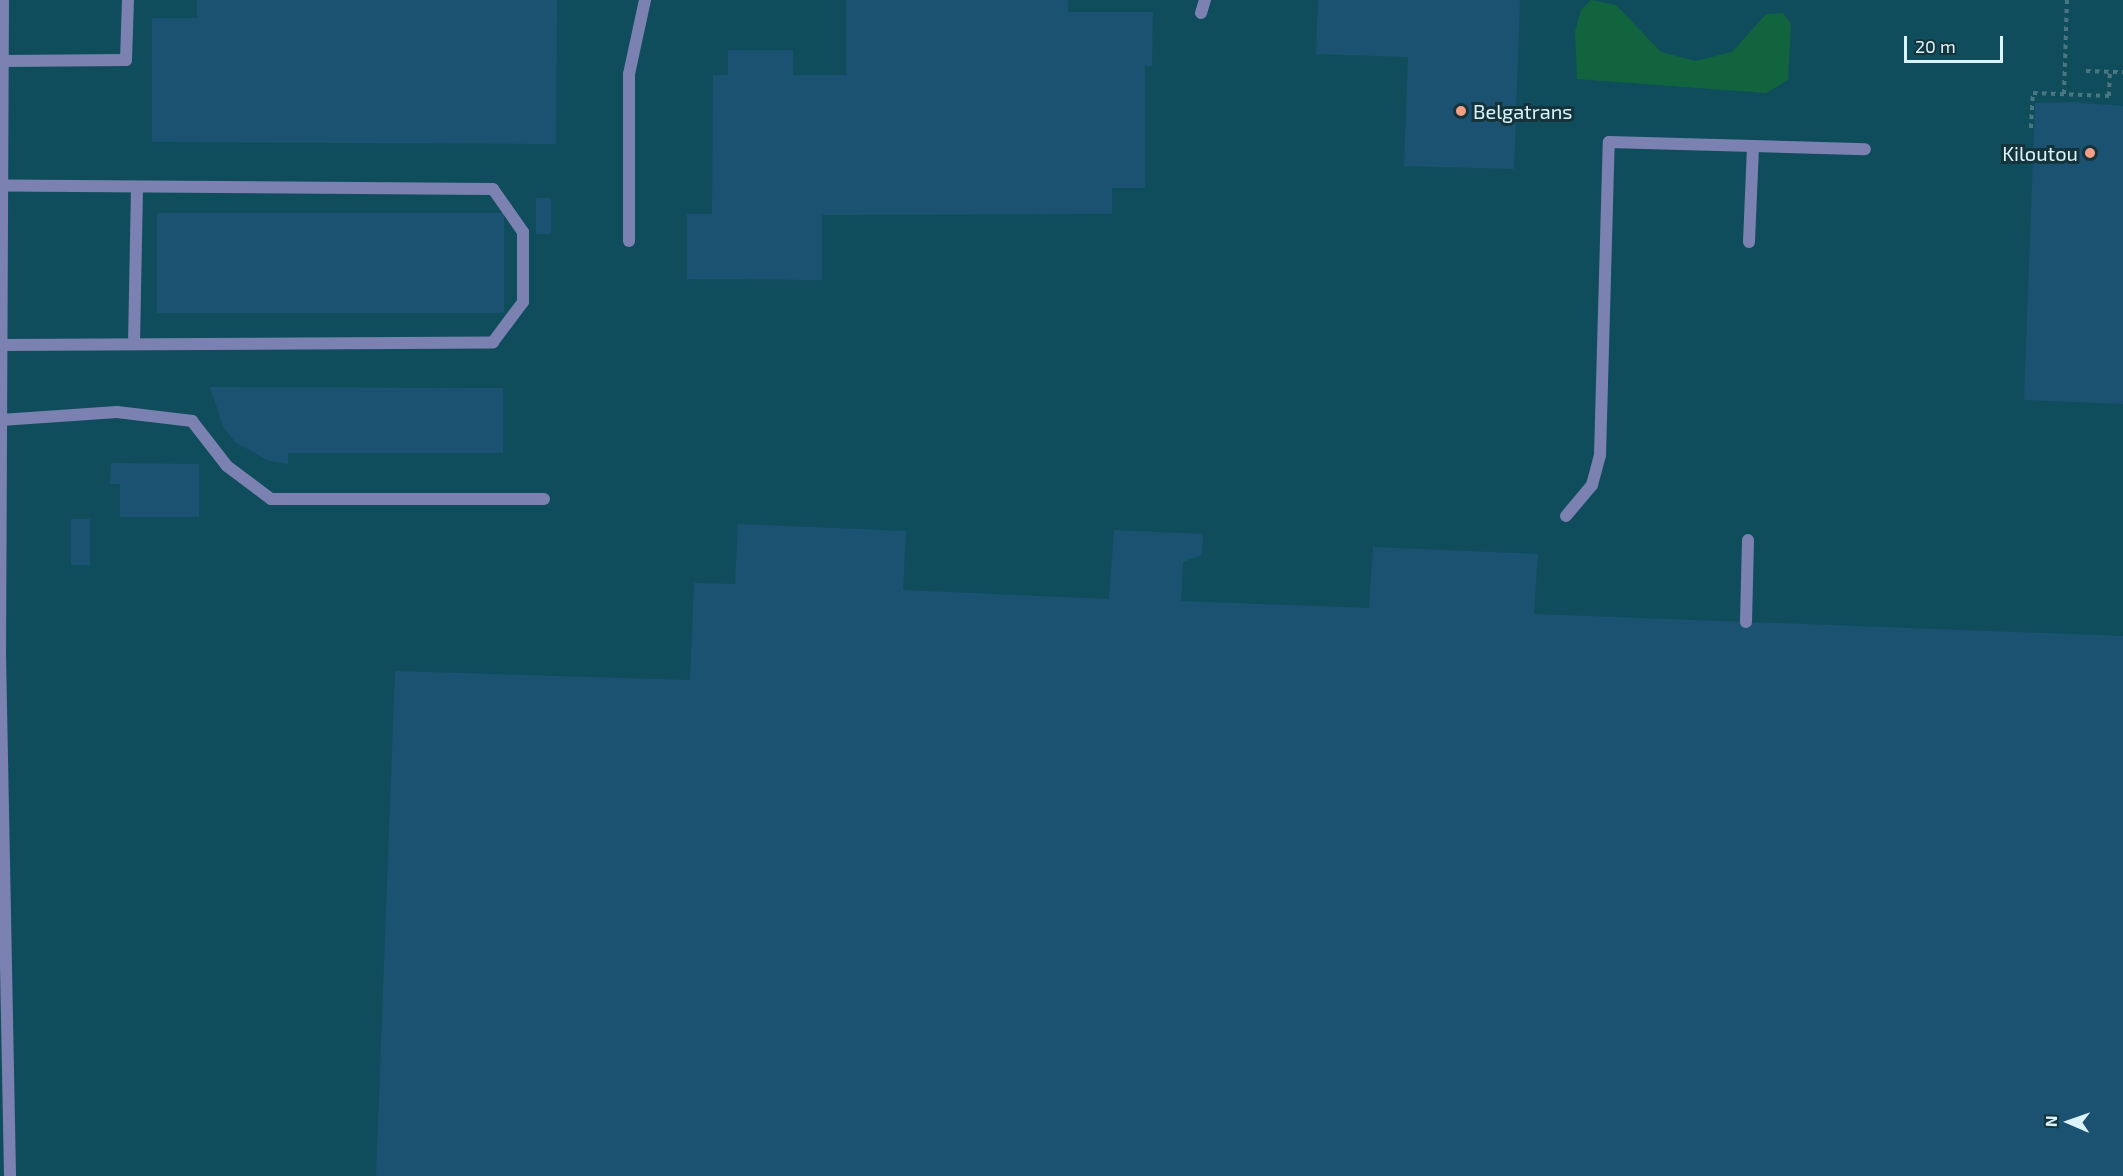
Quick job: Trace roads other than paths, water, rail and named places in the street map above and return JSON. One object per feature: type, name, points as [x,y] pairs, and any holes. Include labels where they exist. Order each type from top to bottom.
[{"type":"street","points":[[3,0],[1,345],[3,934],[10,1003],[5,1101],[10,1176]]},
{"type":"street","points":[[3,61],[126,60],[128,0]]},
{"type":"street","points":[[629,241],[629,74],[645,0]]},
{"type":"street","points":[[1201,13],[1205,0]]},
{"type":"street","points":[[1566,516],[1592,485],[1600,454],[1609,142],[1865,149]]},
{"type":"street","points":[[1749,242],[1753,146]]},
{"type":"street","points":[[1,345],[493,342],[524,302],[523,232],[493,189],[2,186]]},
{"type":"street","points":[[134,344],[137,187]]},
{"type":"street","points":[[1,420],[117,412],[192,421],[227,466],[271,499],[544,499]]},
{"type":"street","points":[[1746,622],[1748,540]]},
{"type":"place","name":"Belgatrans","points":[[1461,111]]},
{"type":"place","name":"Kiloutou","points":[[2090,153]]}]
